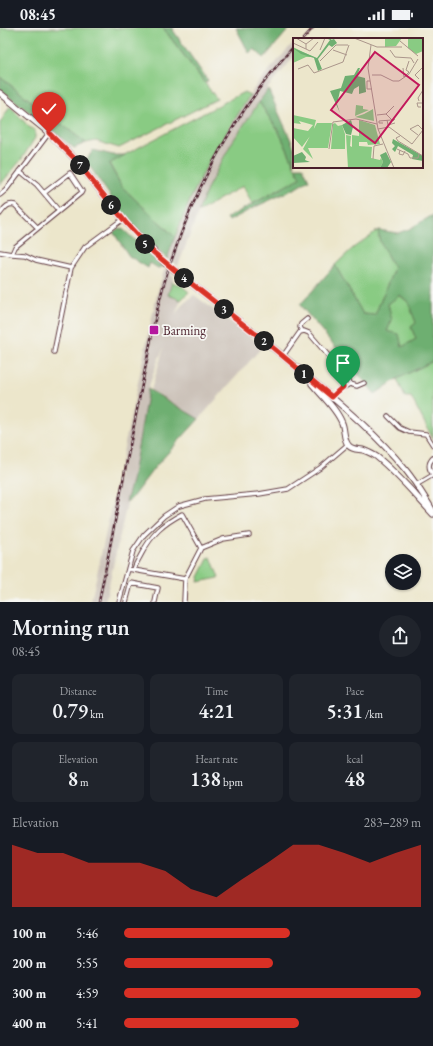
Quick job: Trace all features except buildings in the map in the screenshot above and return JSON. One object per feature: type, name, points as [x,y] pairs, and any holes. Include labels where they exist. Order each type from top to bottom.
[{"type":"main road","points":[[0,93],[49,133],[74,158],[123,219],[165,263],[283,356],[367,428],[404,468],[433,511]]},
{"type":"main road","points":[[304,374],[342,422],[345,430],[347,445],[352,448],[369,452],[376,456],[403,481],[433,514]]},
{"type":"street","points":[[0,195],[6,190],[49,133]]},
{"type":"street","points":[[20,171],[37,185],[59,211]]},
{"type":"street","points":[[12,254],[15,247],[82,191],[70,173],[44,193]]},
{"type":"street","points":[[0,214],[6,206],[10,204],[14,205],[38,228]]},
{"type":"street","points":[[54,352],[71,268],[85,247],[123,219]]},
{"type":"street","points":[[0,252],[26,256],[36,260],[71,268]]},
{"type":"street","points":[[302,331],[300,327],[301,324],[307,319]]},
{"type":"street","points":[[283,356],[302,331]]},
{"type":"street","points":[[302,331],[309,333],[349,378],[350,384]]},
{"type":"street","points":[[350,384],[358,388],[364,382]]},
{"type":"street","points":[[332,397],[340,389],[350,384]]},
{"type":"street","points":[[388,416],[400,428],[409,432],[426,434],[433,444]]},
{"type":"street","points":[[120,602],[133,551],[144,535],[164,516],[179,506],[205,499],[259,494],[288,489],[320,468],[347,445]]},
{"type":"street","points":[[416,485],[433,474],[429,466],[430,460],[433,458]]},
{"type":"street","points":[[134,570],[135,565],[154,534],[172,519],[182,514],[201,548]]},
{"type":"street","points":[[184,602],[186,579],[201,548],[223,538],[249,535]]},
{"type":"street","points":[[128,569],[186,579]]},
{"type":"street","points":[[126,602],[131,583],[158,588],[155,602]]},
{"type":"shaded area","points":[[293,43],[293,58],[267,89],[231,144],[208,187],[178,266],[167,259],[190,200],[210,159],[257,84]]},
{"type":"shaded area","points":[[165,268],[174,277],[168,295],[181,300],[175,315],[181,306],[194,295],[263,346],[199,419],[151,390],[164,347],[148,389],[132,481],[105,602],[91,602],[157,294]]},
{"type":"green space","points":[[0,28],[163,28],[217,99],[119,148],[96,141],[86,143],[0,77]]},
{"type":"green space","points":[[163,28],[174,28],[173,30],[208,81],[205,83]]},
{"type":"green space","points":[[236,28],[290,28],[264,58],[254,49],[249,53]]},
{"type":"green space","points":[[0,77],[86,143],[74,148],[0,89]]},
{"type":"green space","points":[[268,89],[293,145],[293,162],[279,132],[259,102]]},
{"type":"green space","points":[[244,92],[250,95],[210,159],[190,200],[175,237],[122,187],[109,163]]},
{"type":"green space","points":[[259,102],[279,132],[293,162],[293,168],[296,168],[301,178],[252,204],[243,186],[198,212],[208,187],[231,144]]},
{"type":"green space","points":[[10,106],[29,127],[35,130],[35,138],[21,160],[0,185],[0,123]]},
{"type":"green space","points":[[93,150],[113,155],[125,155],[109,164],[122,187],[175,237],[167,259],[126,219],[86,161]]},
{"type":"green space","points":[[295,168],[303,168],[309,180],[229,221],[227,218],[300,178]]},
{"type":"green space","points":[[433,215],[433,361],[397,379],[375,394],[300,305],[335,265],[363,314],[375,315],[394,268],[380,242],[378,230],[398,233],[409,229]],"holes":[[[400,295],[408,302],[416,323],[411,327],[416,339],[402,347],[399,334],[387,331],[392,320],[388,304]]]},
{"type":"green space","points":[[119,228],[124,230],[163,267],[158,268],[150,263],[148,268],[129,256],[113,232]]},
{"type":"green space","points":[[378,230],[380,242],[394,268],[375,315],[363,314],[335,265],[353,248]]},
{"type":"green space","points":[[172,282],[182,286],[189,292],[181,300],[168,295]]},
{"type":"green space","points":[[399,295],[408,302],[417,323],[411,327],[416,339],[402,347],[387,331],[392,320],[388,304]]},
{"type":"green space","points":[[433,361],[433,439],[411,397],[405,397],[397,379]]},
{"type":"green space","points":[[148,389],[199,419],[155,467],[131,499],[126,502],[132,481]]},
{"type":"green space","points":[[211,557],[219,578],[198,582],[208,559]]},
{"type":"railway","points":[[304,38],[313,28]]},
{"type":"railway","points":[[99,602],[153,329],[162,292],[183,227],[208,172],[223,145],[256,93],[293,47]]},
{"type":"place","name":"Barming","points":[[154,330]]},
{"type":"route","points":[[49,133],[74,158],[127,224],[165,263],[266,342],[332,397],[343,387]]}]
